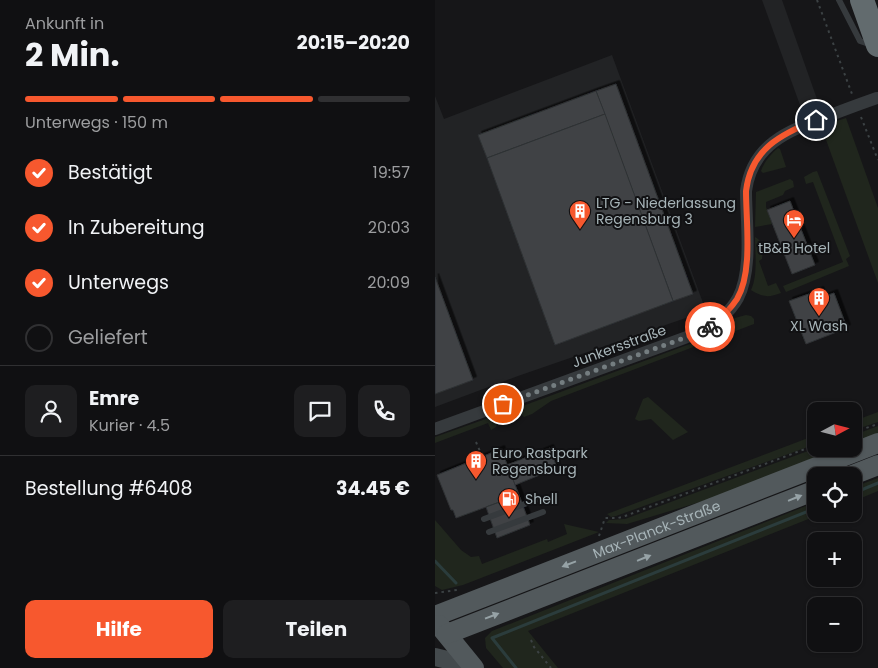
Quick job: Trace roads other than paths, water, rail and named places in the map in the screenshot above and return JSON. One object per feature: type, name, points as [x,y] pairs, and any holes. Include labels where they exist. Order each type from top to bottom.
[{"type":"highway","points":[[862,0],[872,44]]},
{"type":"main road","name":"Max-Planck-Straße","points":[[438,627],[878,443]]},
{"type":"main road","points":[[862,472],[878,465]]},
{"type":"main road","name":"Max-Planck-Straße","points":[[438,627],[807,493]]},
{"type":"main road","points":[[438,627],[473,667]]},
{"type":"main road","points":[[435,657],[473,667]]},
{"type":"street","name":"Junkersstraße","points":[[435,429],[698,333],[715,323],[738,298],[743,283],[746,265],[747,179],[763,150],[777,138],[793,129],[877,98]]},
{"type":"lane","points":[[839,0],[860,41],[872,44]]},
{"type":"lane","points":[[484,519],[538,499]]},
{"type":"lane","points":[[489,532],[543,512]]},
{"type":"waterway","points":[[862,490],[878,483]]},
{"type":"waterway","points":[[516,668],[492,638],[807,512]]},
{"type":"waterway","points":[[435,561],[456,583]]},
{"type":"place","name":"LTG - Niederlassung Regensburg 3","points":[[580,230]]},
{"type":"place","name":"tB&B Hotel","points":[[794,239]]},
{"type":"place","name":"XL Wash","points":[[819,317]]},
{"type":"place","name":"Euro Rastpark Regensburg","points":[[476,480]]},
{"type":"place","name":"Shell","points":[[509,518]]}]
